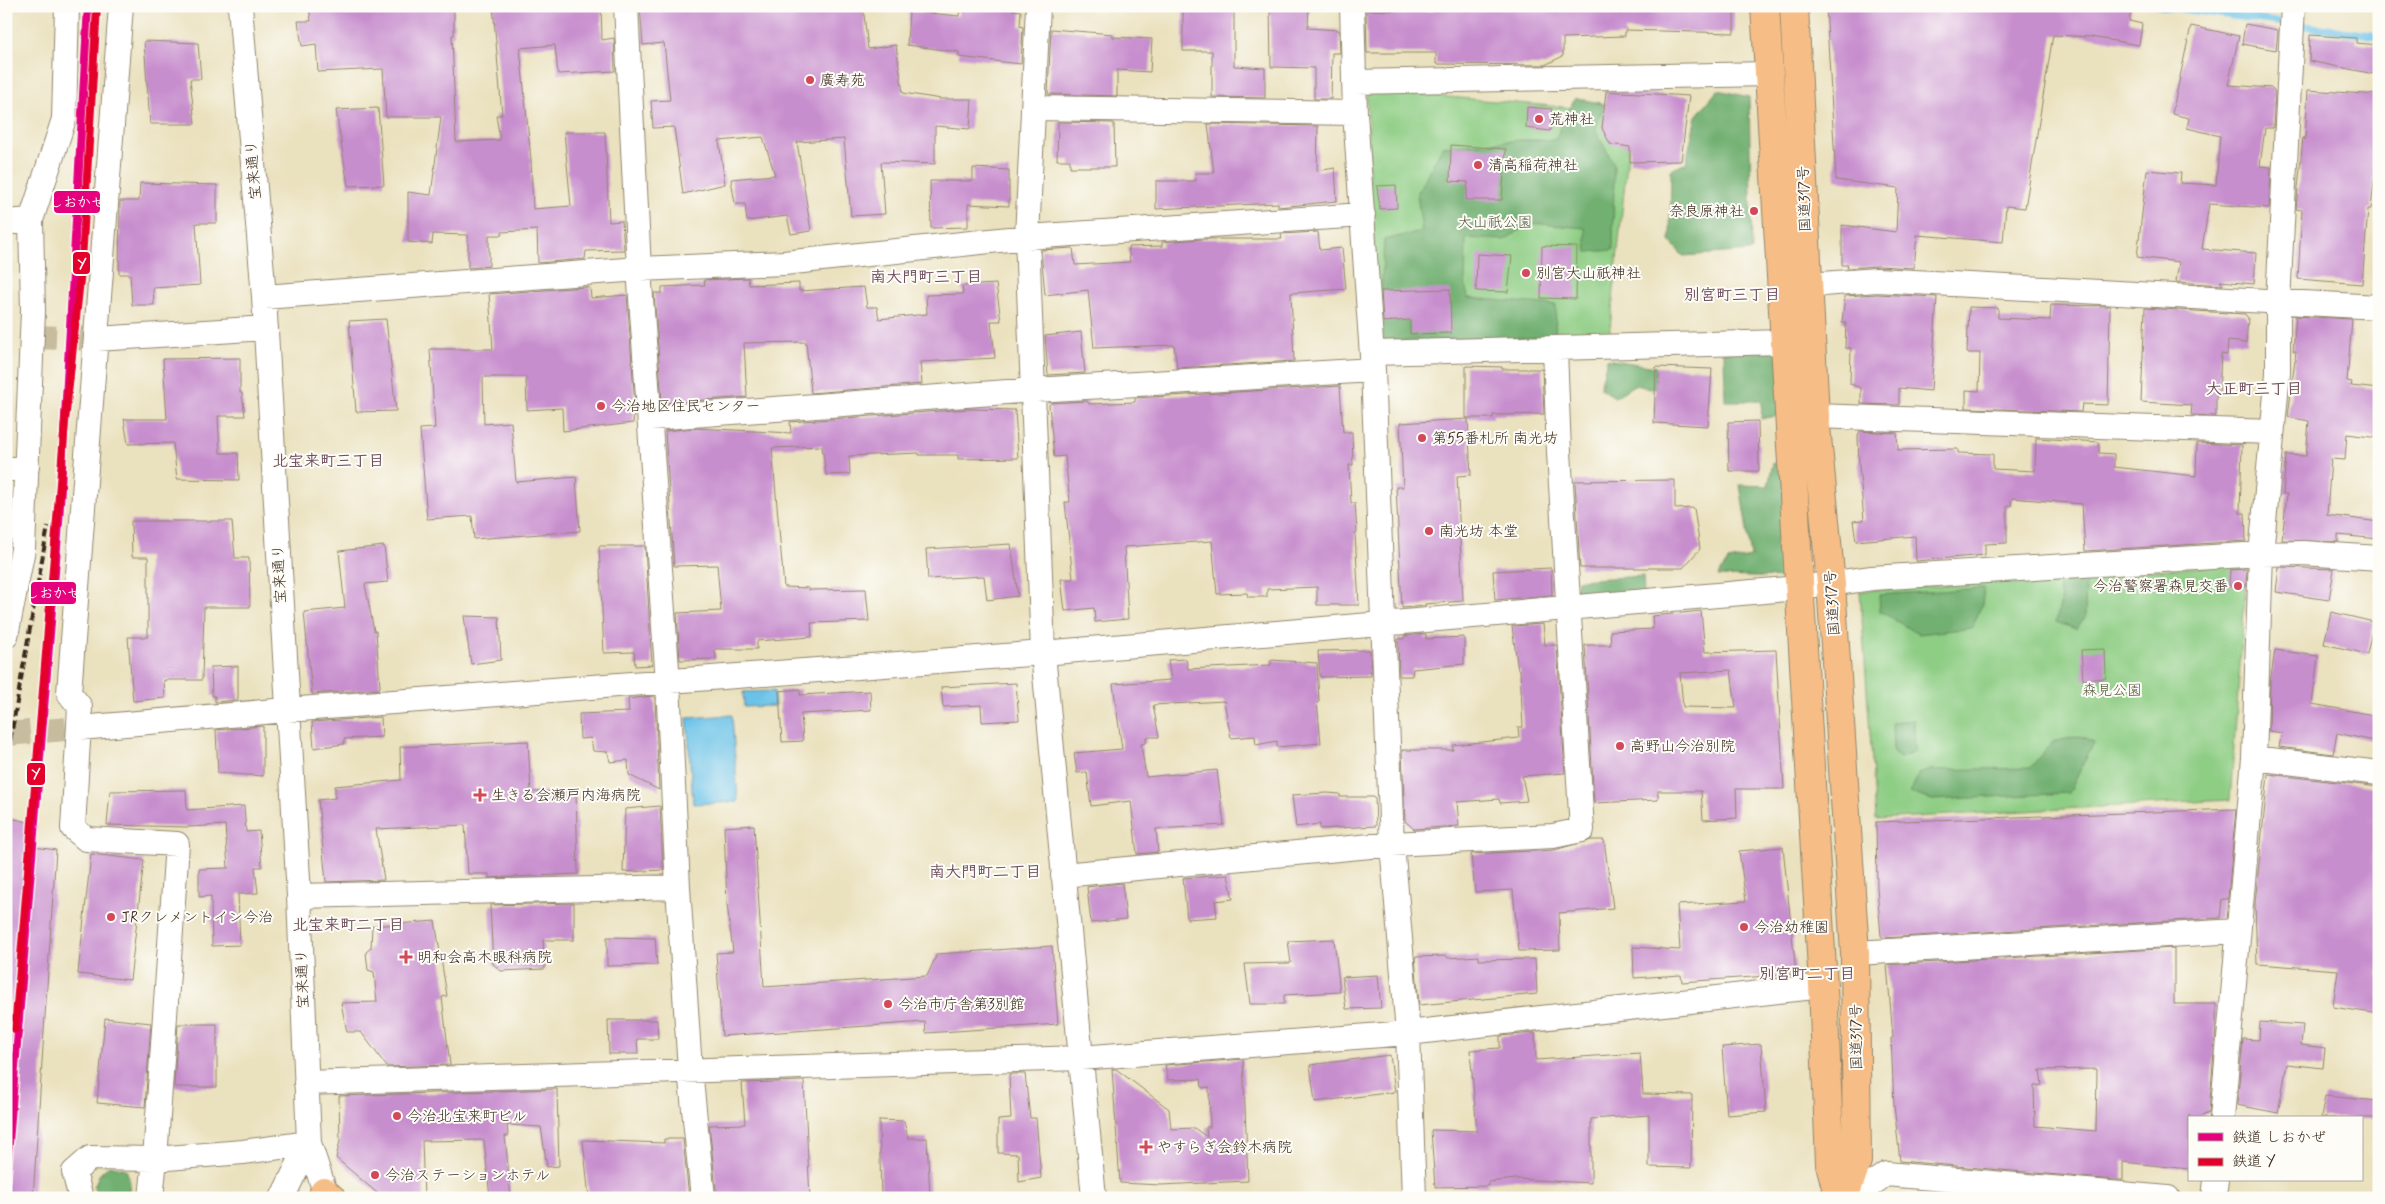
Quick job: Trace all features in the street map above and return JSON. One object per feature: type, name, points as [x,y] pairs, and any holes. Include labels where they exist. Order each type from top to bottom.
[{"type":"highway","name":"国道317号","points":[[1765,6],[1823,986],[1830,1164],[1839,1198]]},
{"type":"highway","name":"国道317号","points":[[1794,6],[1800,89],[1815,416],[1831,584],[1855,953],[1857,1160],[1844,1198]]},
{"type":"street","points":[[6,636],[23,549],[16,468],[33,311],[31,220],[64,119],[67,6]]},
{"type":"street","points":[[121,6],[69,693],[80,707],[73,828],[86,839],[176,844],[151,1198]]},
{"type":"street","name":"宝来通り","points":[[240,6],[266,328],[299,896],[310,1143],[327,1196]]},
{"type":"street","points":[[626,6],[640,269],[668,683],[678,887],[690,1070],[703,1198]]},
{"type":"street","points":[[1038,6],[1027,237],[1035,390],[1043,653],[1094,1198]]},
{"type":"street","points":[[1352,6],[1355,113],[1373,362],[1392,844],[1408,1033],[1414,1198]]},
{"type":"street","points":[[2222,1116],[2254,758],[2261,554],[2278,373],[2278,302],[2293,6]]},
{"type":"street","points":[[1354,82],[1770,74]]},
{"type":"street","points":[[1033,108],[1355,113]]},
{"type":"street","points":[[264,297],[640,269],[784,263],[1027,237],[1363,215]]},
{"type":"street","points":[[6,222],[31,220]]},
{"type":"street","points":[[1808,285],[1877,280],[2379,307]]},
{"type":"street","points":[[96,339],[266,328]]},
{"type":"street","points":[[651,418],[1035,390],[1373,362],[1555,350],[1784,342]]},
{"type":"street","points":[[1063,875],[1392,844],[1554,836],[1582,830],[1559,452],[1555,350]]},
{"type":"street","points":[[1815,416],[2272,432]]},
{"type":"street","points":[[80,728],[287,710],[668,683],[1043,653],[1569,606],[1799,588],[1872,578],[2304,552],[2379,558]]},
{"type":"street","points":[[2254,758],[2379,774]]},
{"type":"street","points":[[299,896],[678,887]]},
{"type":"street","points":[[1855,953],[2238,931]]},
{"type":"street","points":[[306,1083],[1080,1058],[1408,1033],[1823,986]]},
{"type":"street","points":[[81,1198],[74,1172],[90,1158],[155,1159],[243,1152],[310,1143]]},
{"type":"street","points":[[282,1198],[310,1143]]},
{"type":"street","points":[[1852,1198],[1886,1174],[2168,1198]]},
{"type":"street","points":[[2214,1198],[2216,1182]]},
{"type":"green space","name":"大山祇公園","points":[[1367,90],[1632,113],[1609,339],[1373,345]]},
{"type":"green space","points":[[1718,90],[1749,97],[1752,251],[1683,256],[1670,241],[1671,170],[1686,163],[1696,116]]},
{"type":"green space","points":[[1575,98],[1604,104],[1595,130],[1614,164],[1613,250],[1587,252],[1585,228],[1529,223],[1505,240],[1466,238],[1465,283],[1468,298],[1556,305],[1555,337],[1379,341],[1384,240],[1422,231],[1417,194],[1443,146],[1522,140],[1555,140]]},
{"type":"green space","points":[[1783,350],[1786,414],[1761,419],[1762,401],[1725,401],[1724,352]]},
{"type":"green space","points":[[1607,359],[1656,367],[1655,389],[1634,385],[1615,397],[1600,388]]},
{"type":"green space","points":[[1773,463],[1784,465],[1790,578],[1718,576],[1728,561],[1751,557],[1740,485],[1768,486]]},
{"type":"green space","name":"森見公園","points":[[2241,564],[2247,569],[2230,800],[1876,819],[1860,591]]},
{"type":"green space","points":[[1643,576],[1644,596],[1583,601],[1574,595],[1577,580]]},
{"type":"green space","points":[[2086,577],[2085,617],[2076,629],[2056,622],[2061,600],[2057,581]]},
{"type":"green space","points":[[1984,588],[1982,604],[1972,628],[1918,634],[1880,611],[1879,595]]},
{"type":"green space","points":[[1914,720],[1915,752],[1900,758],[1893,753],[1892,722]]},
{"type":"green space","points":[[2080,736],[2094,742],[2069,793],[1932,800],[1910,793],[1919,774],[1931,770],[2030,768],[2052,742]]},
{"type":"green space","points":[[109,1165],[126,1169],[130,1182],[128,1198],[100,1198],[94,1187],[99,1175]]},
{"type":"water","points":[[774,691],[775,706],[744,707],[743,692]]},
{"type":"water","points":[[732,715],[738,802],[693,804],[687,718]]},
{"type":"building","points":[[309,6],[454,6],[454,35],[452,35],[456,142],[500,140],[496,115],[502,115],[493,6],[601,6],[602,40],[614,38],[615,71],[558,74],[555,45],[520,48],[531,160],[533,209],[571,206],[564,132],[605,132],[609,222],[622,221],[624,250],[586,251],[585,259],[538,263],[537,230],[502,232],[502,235],[489,235],[489,266],[468,268],[468,235],[433,234],[432,244],[408,242],[408,192],[431,195],[441,117],[386,117],[383,69],[318,72],[316,44],[302,46],[298,21],[311,21]]},
{"type":"building","points":[[640,6],[863,6],[868,49],[896,45],[903,93],[941,99],[972,99],[970,129],[935,126],[935,164],[881,162],[885,214],[851,216],[844,139],[797,142],[811,231],[791,234],[787,216],[747,221],[745,204],[735,204],[731,179],[775,175],[763,137],[719,141],[725,184],[683,194],[674,127],[653,128],[651,101],[670,100],[664,43],[643,45]]},
{"type":"building","points":[[960,6],[982,6],[1021,11],[1020,26],[1023,27],[1021,64],[959,57],[959,52],[907,45],[909,11],[959,16]]},
{"type":"building","points":[[1183,6],[1234,6],[1234,66],[1265,68],[1265,98],[1212,97],[1212,51],[1183,51]]},
{"type":"building","points":[[1270,6],[1309,6],[1308,28],[1339,30],[1340,53],[1332,53],[1331,99],[1314,99],[1314,68],[1271,67]]},
{"type":"building","points":[[1434,6],[1734,6],[1734,33],[1625,30],[1625,36],[1563,38],[1563,56],[1545,65],[1436,64],[1436,53],[1367,53],[1366,10],[1434,11]]},
{"type":"building","points":[[1826,6],[2132,6],[2129,21],[2142,24],[2139,45],[2091,37],[2053,35],[2025,208],[2006,206],[2003,242],[1917,235],[1914,268],[1878,266],[1847,268],[1848,265],[1842,265],[1842,225],[1896,232],[1898,188],[1836,180]]},
{"type":"building","points":[[2245,24],[2278,30],[2276,50],[2242,44]]},
{"type":"building","points":[[2191,26],[2239,36],[2228,85],[2272,88],[2275,92],[2273,128],[2265,128],[2260,166],[2271,167],[2269,208],[2209,204],[2202,249],[2256,253],[2254,284],[2220,281],[2223,285],[2176,282],[2179,262],[2137,257],[2147,170],[2181,173],[2180,183],[2216,185],[2220,136],[2187,128],[2189,118],[2172,114]]},
{"type":"building","points":[[1051,29],[1113,34],[1113,37],[1152,39],[1150,72],[1117,70],[1117,96],[1048,94]]},
{"type":"building","points":[[2310,35],[2356,38],[2356,43],[2379,45],[2379,75],[2309,61]]},
{"type":"building","points":[[144,41],[198,43],[201,79],[190,79],[195,124],[150,124]]},
{"type":"building","points":[[2308,90],[2379,95],[2379,137],[2371,209],[2368,209],[2362,284],[2298,279],[2302,210],[2296,209],[2303,137],[2305,140]]},
{"type":"building","points":[[1606,91],[1689,96],[1681,161],[1630,162],[1630,147],[1610,144],[1602,128]]},
{"type":"building","name":"荒神社","points":[[1527,107],[1552,109],[1550,131],[1526,128]]},
{"type":"building","points":[[378,108],[384,185],[348,186],[336,110]]},
{"type":"building","points":[[1058,122],[1114,123],[1115,167],[1070,167],[1070,160],[1057,160]]},
{"type":"building","points":[[1208,124],[1318,126],[1317,171],[1335,168],[1337,201],[1278,207],[1278,203],[1156,209],[1156,181],[1196,181],[1195,173],[1214,173]]},
{"type":"building","name":"清高稲荷神社","points":[[1451,145],[1506,149],[1502,200],[1466,200],[1468,182],[1450,181]]},
{"type":"building","points":[[973,168],[1009,170],[1009,206],[968,204],[968,227],[931,228],[930,181],[973,181]]},
{"type":"building","points":[[140,183],[217,185],[217,223],[196,223],[200,285],[153,288],[154,305],[132,305],[130,274],[119,274],[120,201],[139,201]]},
{"type":"building","points":[[1396,185],[1397,208],[1380,209],[1377,186]]},
{"type":"building","points":[[1318,232],[1320,250],[1342,248],[1346,289],[1291,293],[1294,361],[1177,368],[1174,345],[1094,348],[1088,290],[1045,295],[1041,250],[1073,248],[1075,265],[1130,262],[1128,247],[1162,246],[1162,242],[1202,239],[1282,239],[1281,234]]},
{"type":"building","points":[[1542,246],[1577,247],[1576,299],[1541,298]]},
{"type":"building","points":[[1477,254],[1512,256],[1508,292],[1476,291]]},
{"type":"building","points":[[748,278],[749,285],[799,283],[799,291],[864,287],[867,307],[877,307],[879,319],[927,314],[926,295],[963,294],[962,286],[996,284],[1001,321],[991,321],[995,358],[920,362],[922,384],[811,393],[806,342],[744,343],[747,397],[662,403],[654,293],[662,293],[662,287],[705,285],[704,280]]},
{"type":"building","points":[[590,288],[591,298],[627,295],[635,405],[633,423],[563,431],[562,408],[527,410],[526,377],[483,377],[484,424],[511,422],[516,482],[576,477],[580,531],[474,539],[472,516],[427,519],[420,429],[435,428],[430,349],[493,349],[489,294]]},
{"type":"building","points":[[1450,289],[1451,333],[1410,334],[1410,320],[1383,322],[1381,291]]},
{"type":"building","points":[[1877,294],[1937,297],[1931,391],[1899,388],[1899,405],[1861,404],[1861,388],[1850,384],[1851,348],[1845,348],[1846,322],[1842,322],[1845,296]]},
{"type":"building","points":[[2051,305],[2110,306],[2108,405],[2082,404],[2081,412],[1966,408],[1966,390],[1979,391],[1980,353],[1967,353],[1969,307],[1998,308],[1998,318],[2050,320]]},
{"type":"building","points":[[2145,308],[2245,314],[2248,318],[2246,343],[2228,341],[2227,355],[2221,354],[2219,396],[2216,396],[2216,416],[2191,415],[2192,405],[2141,402]]},
{"type":"building","points":[[2296,316],[2352,319],[2347,381],[2352,382],[2351,386],[2379,389],[2379,438],[2347,434],[2345,460],[2331,459],[2327,515],[2379,522],[2379,539],[2338,535],[2338,542],[2282,540],[2287,494],[2283,494],[2286,455],[2306,456],[2309,421],[2288,417],[2296,351],[2293,351]]},
{"type":"building","points":[[386,319],[396,411],[356,412],[349,321]]},
{"type":"building","points":[[1081,332],[1085,373],[1048,375],[1045,336]]},
{"type":"building","points":[[240,358],[240,393],[242,393],[245,416],[218,416],[220,453],[238,453],[239,480],[177,479],[173,443],[128,444],[124,419],[167,419],[163,359]]},
{"type":"building","points":[[1466,366],[1502,367],[1502,369],[1542,369],[1544,414],[1493,415],[1493,418],[1466,418]]},
{"type":"building","points":[[1656,367],[1712,369],[1708,426],[1654,423]]},
{"type":"building","points":[[1340,386],[1343,432],[1352,432],[1353,465],[1349,465],[1351,503],[1355,503],[1359,605],[1317,605],[1317,587],[1267,589],[1267,597],[1248,597],[1247,593],[1217,594],[1212,541],[1124,547],[1128,619],[1095,622],[1094,608],[1065,611],[1061,579],[1073,579],[1065,502],[1070,502],[1065,456],[1054,457],[1049,405],[1051,403],[1087,401],[1089,404],[1135,402],[1135,398]]},
{"type":"building","points":[[968,409],[1015,410],[1018,458],[958,459],[958,455],[919,455],[919,453],[849,456],[850,474],[826,475],[822,446],[772,448],[784,587],[809,588],[809,590],[866,589],[869,621],[811,623],[812,637],[757,641],[757,649],[715,649],[716,659],[680,660],[677,613],[721,611],[717,565],[674,566],[665,431],[696,428],[791,433],[790,422]]},
{"type":"building","name":"南光坊 本堂","points":[[1468,419],[1471,475],[1457,476],[1463,601],[1402,608],[1396,487],[1403,487],[1400,423]]},
{"type":"building","points":[[1758,421],[1759,471],[1729,471],[1728,422]]},
{"type":"building","points":[[1860,431],[1897,433],[1898,450],[1958,449],[1958,453],[1993,454],[1993,469],[2035,471],[2036,438],[2099,442],[2099,453],[2114,454],[2114,467],[2196,476],[2197,443],[2242,445],[2240,513],[2245,513],[2246,541],[2085,551],[2082,504],[2012,498],[2011,506],[2007,506],[2007,543],[1985,544],[1985,555],[1916,561],[1915,536],[1856,541],[1853,521],[1864,520],[1859,465],[1858,435]]},
{"type":"building","points":[[1675,480],[1675,509],[1694,508],[1700,549],[1683,568],[1580,568],[1575,481]]},
{"type":"building","points":[[131,521],[232,521],[235,558],[249,558],[250,607],[204,607],[202,680],[164,680],[165,698],[133,701],[128,637],[148,637],[148,557],[132,557]]},
{"type":"building","points":[[1011,544],[1018,596],[987,600],[984,576],[928,579],[926,549]]},
{"type":"building","points":[[384,546],[388,582],[365,584],[374,631],[376,631],[380,687],[379,689],[312,694],[304,612],[345,608],[339,551]]},
{"type":"building","points":[[599,546],[645,546],[652,665],[635,666],[634,652],[604,653]]},
{"type":"building","points":[[2279,567],[2334,569],[2329,600],[2276,592]]},
{"type":"building","points":[[1551,568],[1552,595],[1495,600],[1493,571]]},
{"type":"building","points":[[2247,569],[2246,587],[2229,585],[2230,570]]},
{"type":"building","points":[[1701,611],[1705,652],[1776,650],[1784,789],[1736,789],[1737,818],[1703,820],[1701,791],[1658,791],[1658,800],[1594,803],[1585,645],[1611,645],[1610,631],[1653,629],[1652,616]],"holes":[[[1731,670],[1736,708],[1683,707],[1680,673]]]},
{"type":"building","points":[[2331,612],[2374,622],[2367,654],[2324,644]]},
{"type":"building","points":[[464,616],[499,617],[501,660],[471,664]]},
{"type":"building","points":[[1543,624],[1545,645],[1557,645],[1565,773],[1522,776],[1527,801],[1500,803],[1499,799],[1457,802],[1459,826],[1414,829],[1405,821],[1402,750],[1453,750],[1453,745],[1519,738],[1518,727],[1523,727],[1520,670],[1518,670],[1512,626]]},
{"type":"building","points":[[1426,634],[1426,639],[1464,637],[1464,664],[1413,669],[1412,676],[1399,676],[1398,639],[1404,639],[1404,636]]},
{"type":"building","points":[[2105,649],[2106,678],[2083,680],[2081,650]]},
{"type":"building","points":[[1370,650],[1371,676],[1320,677],[1318,651]]},
{"type":"building","points":[[2275,650],[2318,656],[2312,704],[2379,716],[2379,742],[2337,733],[2333,754],[2279,747],[2282,733],[2269,731],[2270,683]]},
{"type":"building","points":[[1186,659],[1188,669],[1271,665],[1271,660],[1317,663],[1319,702],[1317,702],[1321,743],[1277,747],[1277,741],[1256,745],[1255,736],[1231,738],[1224,701],[1153,705],[1159,737],[1146,737],[1146,743],[1141,744],[1146,777],[1217,770],[1224,825],[1156,829],[1158,852],[1137,854],[1131,801],[1091,806],[1087,772],[1077,773],[1074,753],[1122,749],[1113,684],[1171,680],[1168,660]]},
{"type":"building","points":[[238,666],[238,700],[215,702],[215,696],[212,696],[211,667]]},
{"type":"building","points":[[1016,683],[1019,720],[982,722],[981,705],[943,707],[941,687]]},
{"type":"building","points":[[800,689],[800,695],[870,691],[871,710],[801,714],[803,741],[782,742],[779,691]]},
{"type":"building","points":[[653,696],[655,698],[659,790],[629,775],[628,760],[610,762],[608,752],[593,751],[591,738],[580,739],[579,714],[629,712],[628,699]]},
{"type":"building","points":[[381,717],[382,737],[344,739],[344,744],[314,748],[312,722]]},
{"type":"building","points":[[263,726],[263,776],[218,773],[216,730]]},
{"type":"building","points":[[528,741],[531,792],[576,791],[578,874],[489,878],[489,874],[468,874],[465,825],[376,829],[384,880],[326,882],[318,800],[335,798],[335,786],[401,780],[400,747]]},
{"type":"building","points":[[2268,774],[2379,787],[2379,1014],[2333,1007],[2338,970],[2257,964],[2255,904]]},
{"type":"building","points":[[186,790],[187,810],[244,806],[246,832],[259,831],[262,867],[255,867],[258,893],[238,894],[240,945],[212,946],[211,896],[199,897],[199,869],[228,868],[225,825],[189,827],[107,825],[110,791]]},
{"type":"building","points":[[1340,794],[1340,797],[1375,797],[1376,826],[1320,829],[1320,824],[1296,827],[1292,795]]},
{"type":"building","points":[[660,806],[663,870],[623,872],[625,809]]},
{"type":"building","points":[[2236,809],[2228,899],[2222,899],[2220,918],[1884,938],[1881,936],[1877,888],[1876,822]]},
{"type":"building","points":[[6,817],[37,824],[35,847],[56,850],[33,1198],[6,1198]]},
{"type":"building","name":"今治市庁舎第3別館","points":[[754,825],[764,987],[927,976],[937,954],[1052,946],[1058,1024],[926,1033],[925,1022],[722,1036],[716,953],[733,952],[727,904],[724,827]]},
{"type":"building","points":[[1591,840],[1604,840],[1613,908],[1559,913],[1560,950],[1519,951],[1513,890],[1475,892],[1471,854],[1554,850]]},
{"type":"building","points":[[1783,847],[1796,974],[1682,982],[1681,975],[1634,978],[1633,947],[1680,950],[1677,905],[1746,901],[1739,851]]},
{"type":"building","name":"JRクレメントイン今治","points":[[91,854],[144,860],[130,980],[78,974]]},
{"type":"building","points":[[1228,875],[1233,899],[1215,901],[1217,917],[1187,919],[1183,878]]},
{"type":"building","points":[[1122,883],[1126,919],[1091,923],[1087,887]]},
{"type":"building","points":[[574,903],[574,940],[543,940],[545,969],[501,971],[493,964],[490,905]]},
{"type":"building","points":[[435,921],[447,996],[442,997],[450,1065],[387,1067],[361,1032],[347,1032],[341,1003],[377,1002],[374,972],[368,970],[366,952],[371,948],[372,926]]},
{"type":"building","points":[[607,937],[655,938],[657,965],[607,966]]},
{"type":"building","points":[[1334,939],[1340,992],[1284,995],[1284,1004],[1250,1004],[1245,964],[1291,963],[1288,941]]},
{"type":"building","points":[[2174,948],[2174,1004],[2216,1004],[2209,1113],[2202,1116],[2188,1116],[2188,1169],[2123,1162],[2123,1180],[1900,1161],[1894,1105],[1891,1038],[1893,1038],[1887,965]],"holes":[[[2097,1069],[2096,1131],[2035,1126],[2034,1086],[2042,1085],[2040,1070]]]},
{"type":"building","points":[[1447,956],[1448,958],[1479,956],[1479,960],[1535,959],[1537,994],[1419,1005],[1415,957]]},
{"type":"building","points":[[1378,975],[1381,1008],[1346,1009],[1342,977]]},
{"type":"building","points":[[105,1018],[151,1023],[145,1107],[97,1103]]},
{"type":"building","points":[[608,1020],[657,1020],[658,1039],[637,1039],[638,1054],[609,1054]]},
{"type":"building","points":[[2260,1022],[2303,1025],[2301,1045],[2325,1048],[2323,1068],[2287,1064],[2278,1113],[2237,1105],[2243,1039],[2259,1040]]},
{"type":"building","points":[[178,1024],[217,1024],[217,1087],[174,1087]]},
{"type":"building","points":[[1535,1033],[1536,1060],[1640,1053],[1643,1094],[1692,1095],[1691,1168],[1649,1167],[1649,1115],[1591,1119],[1591,1183],[1516,1179],[1488,1182],[1488,1186],[1435,1187],[1431,1130],[1477,1131],[1470,1050],[1500,1048],[1500,1036]]},
{"type":"building","points":[[1761,1044],[1766,1112],[1727,1115],[1722,1047]]},
{"type":"building","points":[[1390,1055],[1395,1092],[1315,1102],[1310,1065]]},
{"type":"building","points":[[1243,1059],[1248,1181],[1161,1185],[1120,1183],[1112,1069],[1116,1069],[1169,1109],[1171,1129],[1194,1128],[1207,1137],[1206,1127],[1210,1127],[1209,1087],[1202,1088],[1201,1079],[1168,1080],[1165,1065]]},
{"type":"building","points":[[1009,1074],[1025,1074],[1030,1118],[1036,1118],[1041,1178],[1019,1182],[1018,1154],[998,1153],[998,1120],[1011,1119]]},
{"type":"building","points":[[804,1081],[810,1198],[717,1198],[709,1125],[745,1124],[742,1083]]},
{"type":"building","points":[[557,1089],[559,1166],[547,1167],[541,1127],[507,1125],[508,1136],[505,1136],[511,1198],[490,1198],[484,1140],[422,1141],[424,1198],[383,1198],[336,1158],[340,1141],[339,1096]]},
{"type":"building","points":[[2325,1096],[2379,1101],[2379,1118],[2321,1116]]},
{"type":"building","points":[[879,1120],[904,1121],[908,1138],[927,1138],[930,1198],[881,1196]]},
{"type":"building","points":[[664,1139],[683,1139],[689,1198],[589,1198],[583,1140],[664,1143]]},
{"type":"waterway","points":[[2160,6],[2379,36]]},
{"type":"tunnel","points":[[32,337],[97,339]]},
{"type":"tunnel","points":[[6,734],[80,728]]},
{"type":"railway","points":[[6,764],[48,526]]},
{"type":"rail line","name":"しおかぜ","points":[[6,1180],[59,523],[88,6]]},
{"type":"rail line","name":"Y","points":[[15,1029],[65,422],[82,261],[97,7]]},
{"type":"place","name":"廣寿苑","points":[[810,80]]},
{"type":"place","name":"荒神社","points":[[1539,119]]},
{"type":"place","name":"清高稲荷神社","points":[[1478,165]]},
{"type":"place","name":"奈良原神社","points":[[1754,211]]},
{"type":"place","name":"別宮大山祇神社","points":[[1526,273]]},
{"type":"place","name":"今治地区住民センター","points":[[601,406]]},
{"type":"place","name":"第55番札所 南光坊","points":[[1422,438]]},
{"type":"place","name":"南光坊 本堂","points":[[1429,531]]},
{"type":"place","name":"今治警察署森見交番","points":[[2238,586]]},
{"type":"place","name":"高野山今治別院","points":[[1620,746]]},
{"type":"place","name":"生きる会瀬戸内海病院","points":[[480,795]]},
{"type":"place","name":"JRクレメントイン今治","points":[[111,917]]},
{"type":"place","name":"今治幼稚園","points":[[1744,927]]},
{"type":"place","name":"明和会高木眼科病院","points":[[406,957]]},
{"type":"place","name":"今治市庁舎第3別館","points":[[888,1004]]},
{"type":"place","name":"今治北宝来町ビル","points":[[397,1116]]},
{"type":"place","name":"やすらぎ会鈴木病院","points":[[1146,1147]]},
{"type":"place","name":"今治ステーションホテル","points":[[375,1175]]},
{"type":"district","name":"南大門町三丁目","points":[[926,276]]},
{"type":"district","name":"別宮町三丁目","points":[[1732,294]]},
{"type":"district","name":"大正町三丁目","points":[[2254,388]]},
{"type":"district","name":"北宝来町三丁目","points":[[328,460]]},
{"type":"district","name":"南大門町二丁目","points":[[985,871]]},
{"type":"district","name":"北宝来町二丁目","points":[[348,924]]},
{"type":"district","name":"別宮町二丁目","points":[[1807,973]]}]
